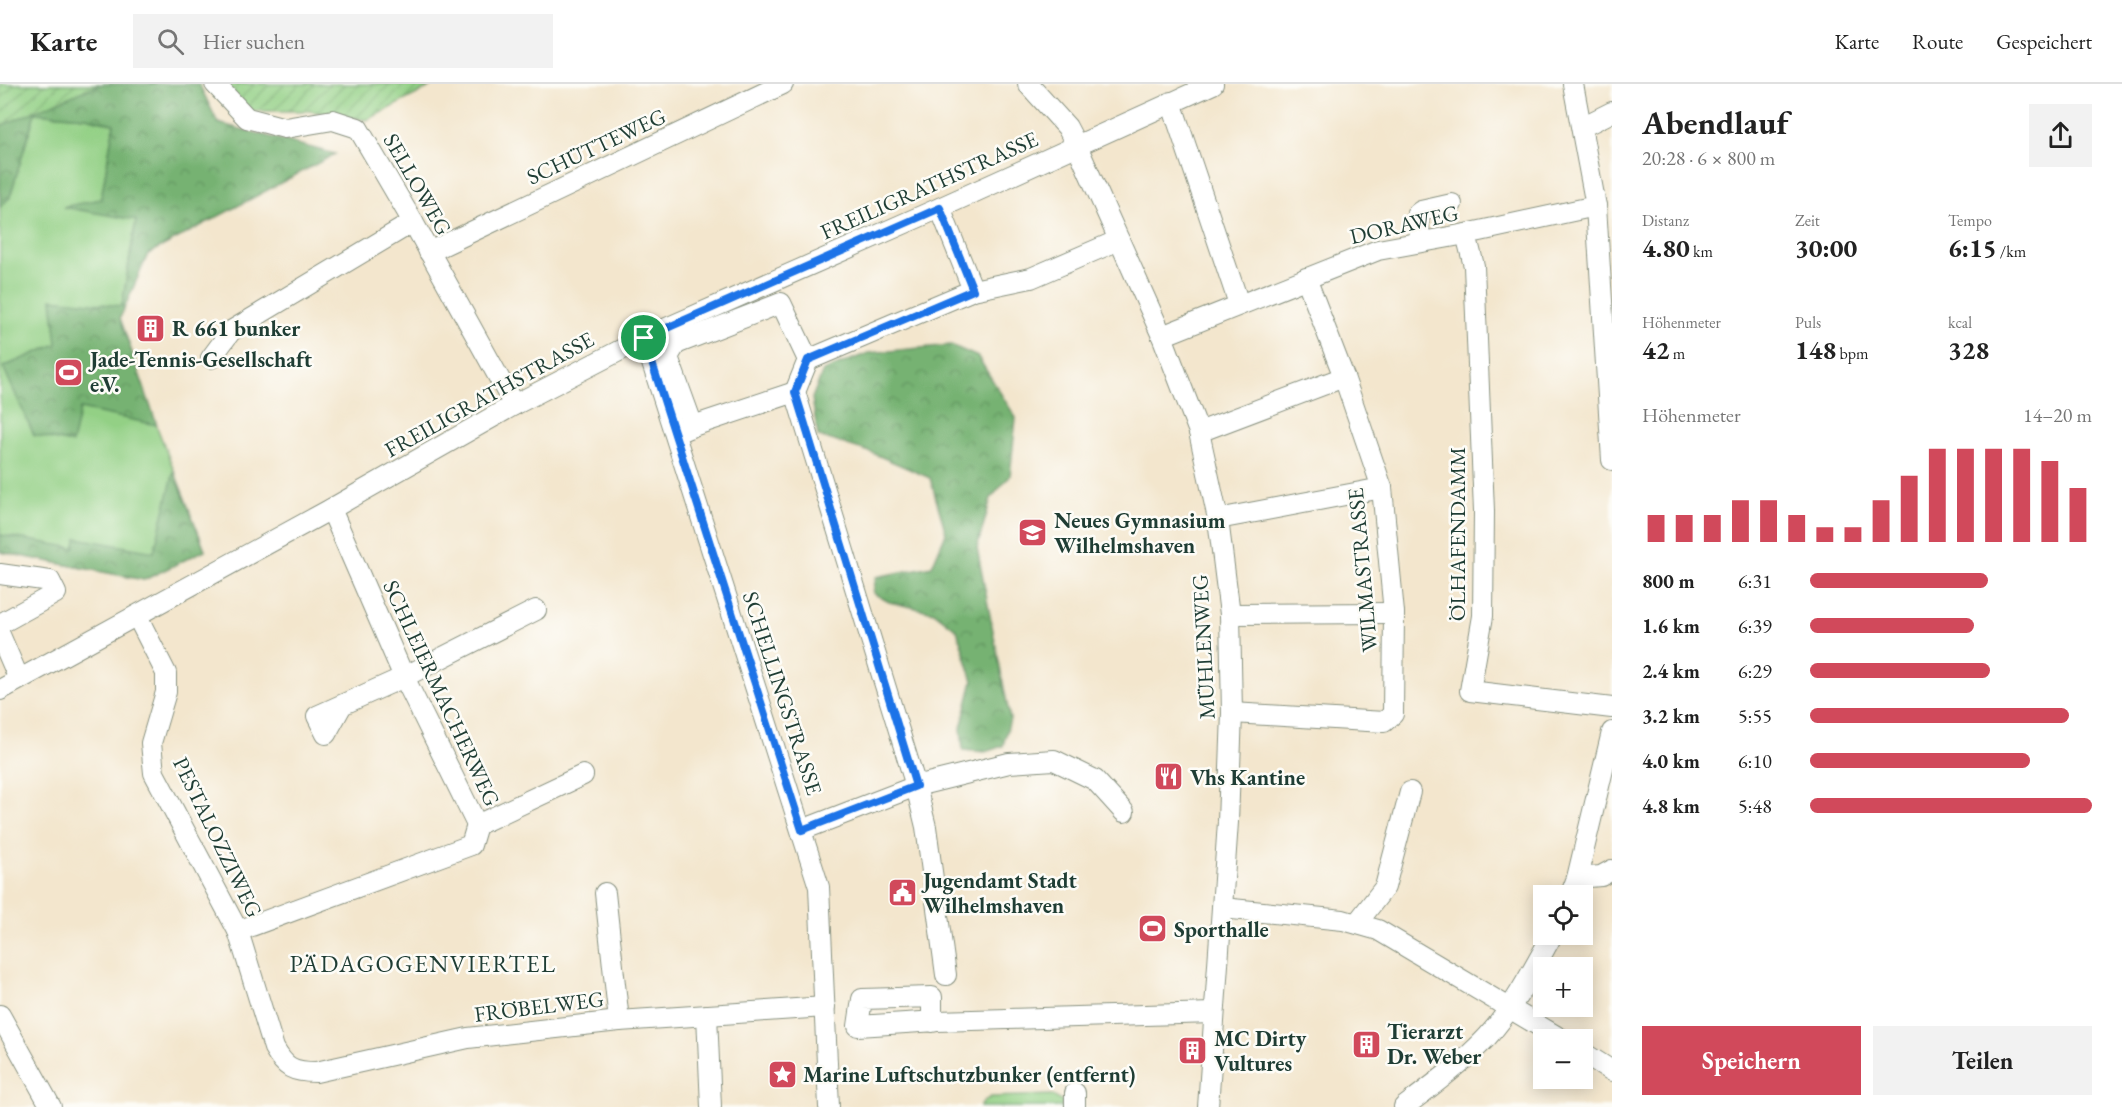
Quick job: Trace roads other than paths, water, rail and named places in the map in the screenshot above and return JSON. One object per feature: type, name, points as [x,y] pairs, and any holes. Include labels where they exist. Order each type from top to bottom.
[{"type":"street","name":"SELLOWEG","points":[[215,84],[248,118],[285,128],[333,120],[358,128],[514,405]]},
{"type":"street","name":"SCHÜTTEWEG","points":[[429,252],[783,84]]},
{"type":"street","name":"MÜHLENWEG","points":[[1028,84],[1067,127],[1162,336],[1199,432],[1218,519],[1230,614],[1232,713],[1228,822],[1208,1107]]},
{"type":"street","name":"FREILIGRATHSTRASSE","points":[[0,690],[331,509],[514,405],[644,338],[940,208],[1213,84]]},
{"type":"street","points":[[1573,84],[1596,206],[1612,460]]},
{"type":"street","points":[[1171,102],[1239,304]]},
{"type":"street","points":[[1582,127],[1612,112]]},
{"type":"street","points":[[1421,242],[1417,214],[1452,204]]},
{"type":"street","name":"DORAWEG","points":[[1162,336],[1378,250],[1596,206]]},
{"type":"street","points":[[940,208],[973,290]]},
{"type":"street","points":[[211,358],[231,332],[413,222]]},
{"type":"street","name":"ÖLHAFENDAMM","points":[[1466,234],[1474,266],[1484,511],[1483,616],[1470,691],[1612,708]]},
{"type":"street","points":[[946,975],[926,827],[916,786],[795,392],[808,360],[973,290],[1031,278],[1119,240]]},
{"type":"street","name":"WILMASTRASSE","points":[[1232,713],[1384,722],[1393,714],[1394,613],[1382,488],[1344,377],[1305,278]]},
{"type":"street","points":[[693,426],[668,357],[676,344],[781,303],[808,360]]},
{"type":"street","name":"SCHELLINGSTRASSE","points":[[644,338],[819,886],[829,1107]]},
{"type":"street","points":[[1199,432],[1344,377]]},
{"type":"street","points":[[675,434],[795,392]]},
{"type":"street","points":[[1218,519],[1382,488]]},
{"type":"street","name":"SCHLEIERMACHERWEG","points":[[331,509],[404,677],[477,825],[583,774]]},
{"type":"street","points":[[0,574],[50,581],[56,593],[0,624]]},
{"type":"street","points":[[341,707],[536,609]]},
{"type":"street","points":[[1230,614],[1394,613]]},
{"type":"street","name":"PESTALOZZIWEG","points":[[137,616],[166,673],[166,692],[151,743],[154,773],[238,931],[274,1048]]},
{"type":"street","points":[[0,634],[20,679]]},
{"type":"street","points":[[1574,885],[1612,732]]},
{"type":"street","points":[[802,830],[916,786],[1009,763],[1054,760],[1095,780],[1124,812]]},
{"type":"street","points":[[1357,924],[1385,887],[1410,792]]},
{"type":"street","points":[[238,931],[471,845],[477,825]]},
{"type":"street","points":[[1579,885],[1612,870]]},
{"type":"street","points":[[604,893],[619,1021]]},
{"type":"street","points":[[1222,908],[1343,920],[1378,930],[1544,1029]]},
{"type":"street","points":[[1404,1107],[1449,1073],[1489,1035],[1521,992],[1546,945]]},
{"type":"street","name":"FRÖBELWEG","points":[[274,1048],[282,1062],[298,1072],[316,1072],[468,1038],[619,1021],[825,1007]]},
{"type":"street","points":[[937,1021],[1213,1012]]},
{"type":"street","points":[[0,1015],[51,1107]]},
{"type":"street","points":[[707,1015],[711,1107]]},
{"type":"street","points":[[1593,1059],[1612,1071]]},
{"type":"place","name":"R 661 bunker","points":[[151,328]]},
{"type":"place","name":"Jade-Tennis-Gesellschaft e.V.","points":[[69,372]]},
{"type":"place","name":"Neues Gymnasium Wilhelmshaven","points":[[1033,533]]},
{"type":"place","name":"Vhs Kantine","points":[[1169,777]]},
{"type":"place","name":"Jugendamt Stadt Wilhelmshaven","points":[[902,893]]},
{"type":"place","name":"Sporthalle","points":[[1153,929]]},
{"type":"place","name":"Tierarzt Dr. Weber","points":[[1366,1044]]},
{"type":"place","name":"MC Dirty Vultures","points":[[1193,1051]]},
{"type":"place","name":"Marine Luftschutzbunker (entfernt)","points":[[782,1074]]},
{"type":"district","name":"PÄDAGOGENVIERTEL","points":[[423,964]]}]
